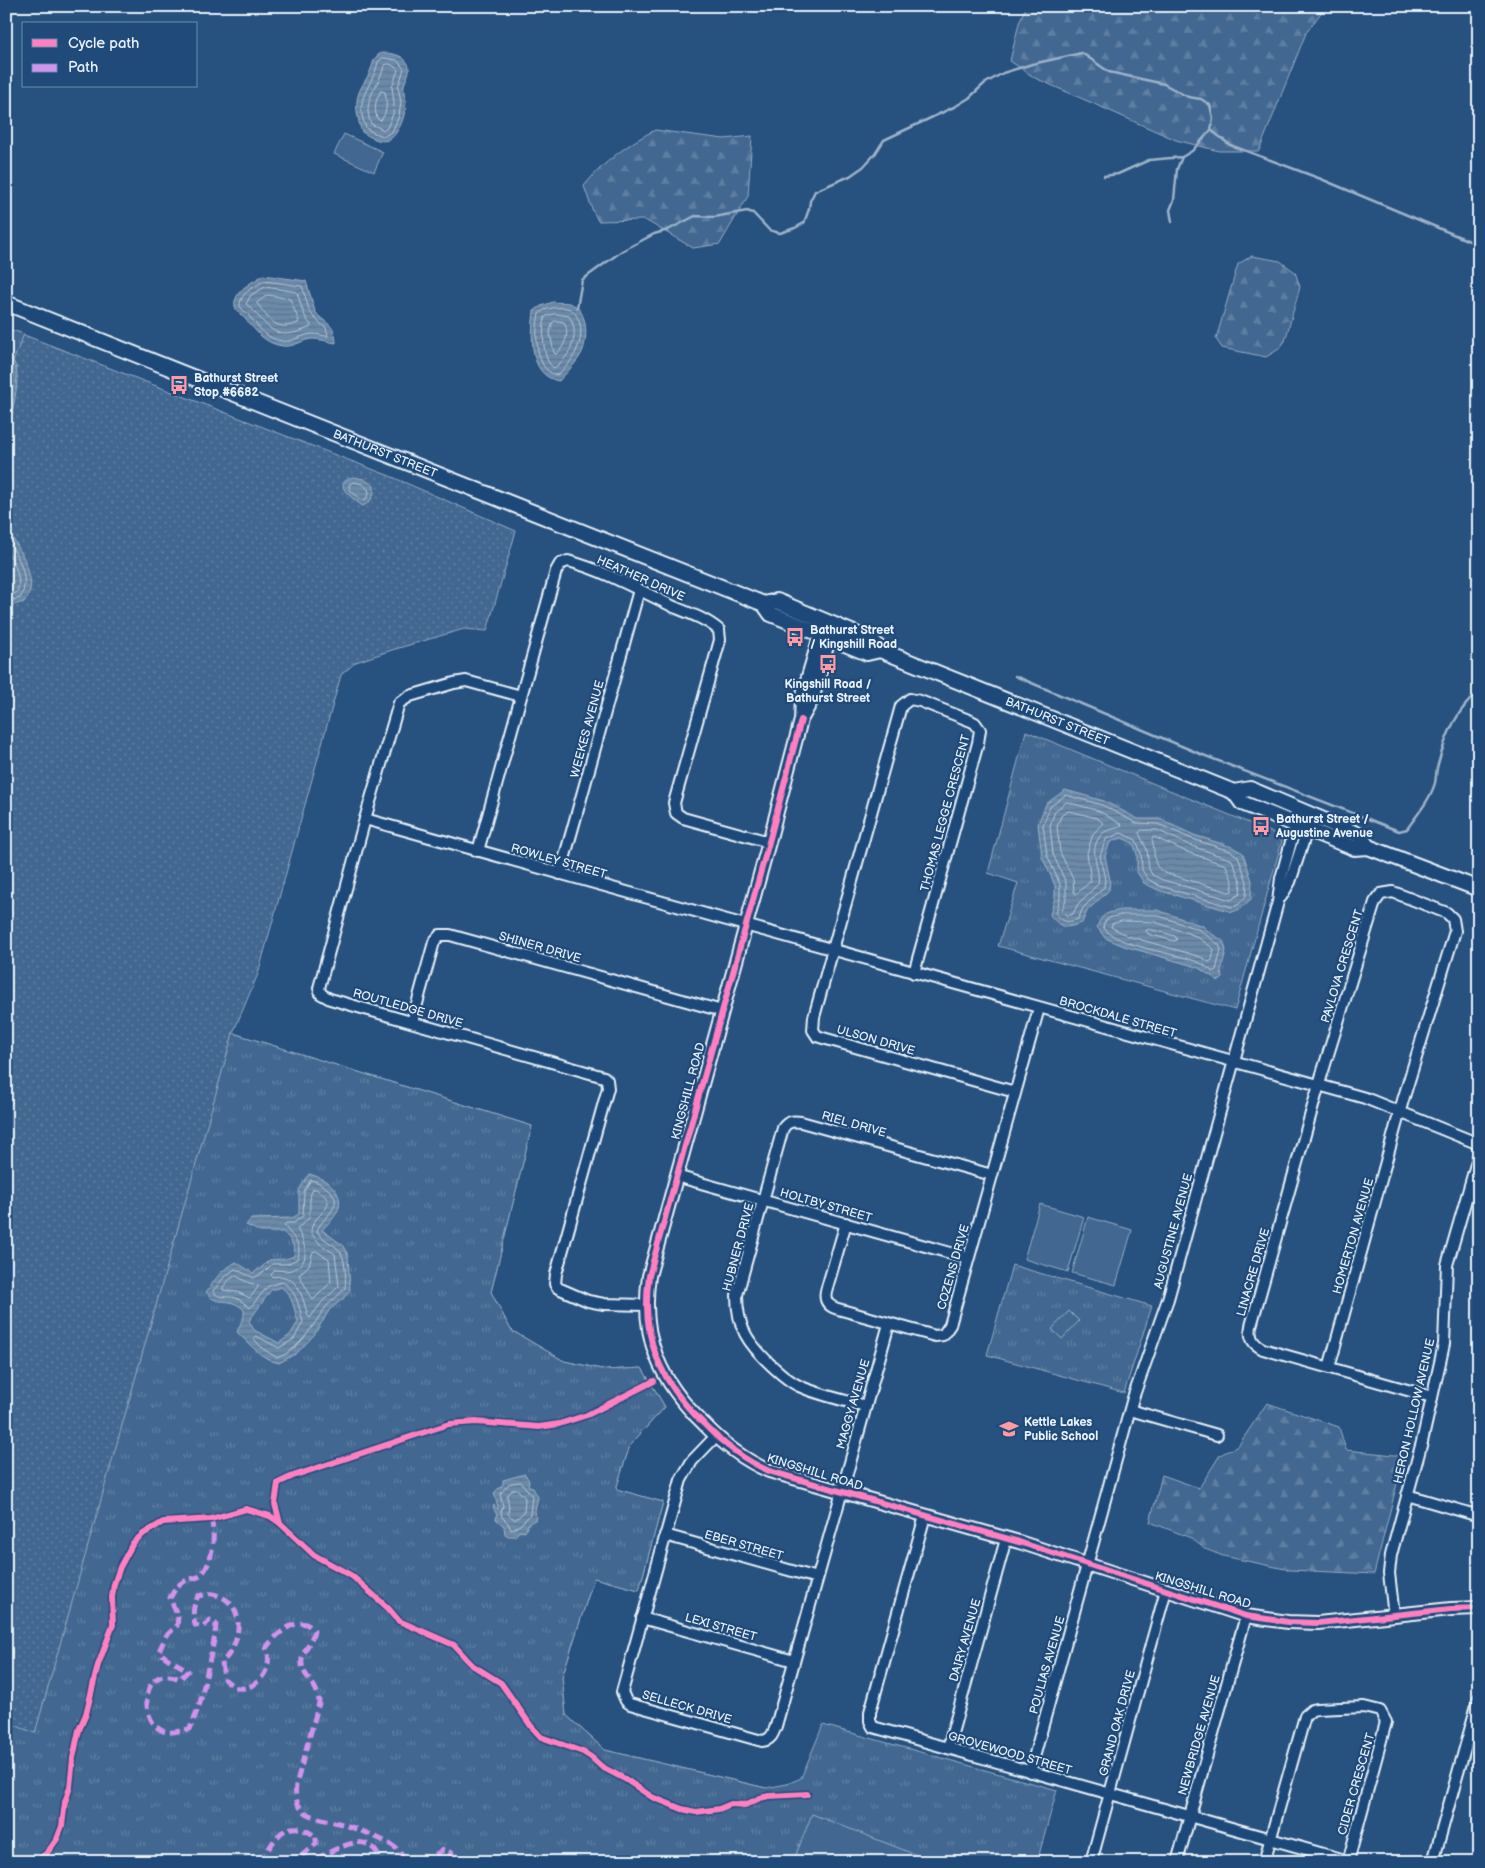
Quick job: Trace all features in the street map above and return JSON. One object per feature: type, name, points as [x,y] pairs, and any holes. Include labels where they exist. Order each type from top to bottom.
[{"type":"main road","name":"BATHURST STREET","points":[[6,303],[764,604],[777,601],[867,653],[880,650],[1234,792],[1242,803],[1354,848],[1368,846],[1479,889]]},
{"type":"main road","name":"BATHURST STREET","points":[[1234,792],[1250,789],[1359,835],[1368,846]]},
{"type":"street","name":"HEATHER DRIVE","points":[[478,851],[555,575],[560,564],[568,561],[639,590],[707,622],[720,633],[717,652],[674,803],[676,813],[684,818],[769,842]]},
{"type":"street","name":"WEEKES AVENUE","points":[[560,874],[639,590]]},
{"type":"street","name":"KINGSHILL ROAD","points":[[827,629],[802,697],[801,720],[769,842],[649,1276],[646,1304],[650,1336],[664,1376],[687,1408],[716,1436],[746,1459],[769,1471],[1006,1538],[1246,1616],[1303,1623],[1347,1622],[1451,1609],[1479,1608]]},
{"type":"street","name":"ROUTLEDGE DRIVE","points":[[521,696],[466,682],[454,683],[405,698],[397,707],[319,988],[321,994],[330,999],[599,1074],[607,1080],[608,1088],[555,1284],[562,1291],[592,1302],[646,1304]]},
{"type":"street","name":"THOMAS LEGGE CRESCENT","points":[[832,950],[901,706],[905,701],[914,699],[971,721],[980,730],[914,973]]},
{"type":"street","name":"AUGUSTINE AVENUE","points":[[1088,1564],[1130,1410],[1144,1364],[1168,1298],[1278,902],[1281,878],[1306,813]]},
{"type":"street","name":"ROWLEY STREET","points":[[365,819],[746,926]]},
{"type":"street","name":"PAVLOVA CRESCENT","points":[[1319,1086],[1343,1000],[1360,954],[1375,902],[1381,894],[1393,892],[1447,913],[1453,919],[1455,927],[1400,1112]]},
{"type":"street","name":"BROCKDALE STREET","points":[[746,926],[1365,1098],[1479,1144]]},
{"type":"street","name":"SHINER DRIVE","points":[[412,1022],[434,942],[440,935],[450,935],[722,1011]]},
{"type":"street","name":"ULSON DRIVE","points":[[832,950],[812,1025],[813,1032],[817,1036],[1015,1092]]},
{"type":"street","name":"COZENS DRIVE","points":[[846,1223],[826,1291],[826,1301],[834,1308],[889,1324],[935,1336],[943,1335],[950,1325],[1039,1008]]},
{"type":"street","name":"LINACRE DRIVE","points":[[1319,1086],[1253,1318],[1250,1335],[1255,1344],[1263,1349],[1432,1397]]},
{"type":"street","name":"HOMERTON AVENUE","points":[[1328,1368],[1400,1112]]},
{"type":"street","name":"RIEL DRIVE","points":[[763,1200],[784,1128],[791,1121],[801,1122],[992,1175]]},
{"type":"street","name":"HERON HOLLOW AVENUE","points":[[1394,1616],[1389,1573],[1391,1555],[1443,1350],[1447,1265],[1479,1154]]},
{"type":"street","name":"HOLTBY STREET","points":[[676,1176],[968,1258]]},
{"type":"street","name":"HUBNER DRIVE","points":[[763,1200],[737,1295],[738,1317],[745,1335],[759,1353],[791,1381],[810,1390],[865,1406]]},
{"type":"street","name":"MAGGY AVENUE","points":[[841,1492],[889,1324]]},
{"type":"street","points":[[1130,1410],[1217,1435]]},
{"type":"street","name":"SELLECK DRIVE","points":[[716,1436],[685,1471],[678,1487],[623,1687],[623,1696],[626,1701],[636,1706],[762,1741],[768,1740],[772,1736],[841,1492]]},
{"type":"street","points":[[1407,1496],[1479,1516]]},
{"type":"street","name":"GROVEWOOD STREET","points":[[925,1516],[871,1707],[870,1721],[873,1726],[883,1731],[1349,1861]]},
{"type":"street","name":"EBER STREET","points":[[665,1535],[817,1578]]},
{"type":"street","name":"DAIRY AVENUE","points":[[948,1748],[1006,1538]]},
{"type":"street","name":"POULIAS AVENUE","points":[[1030,1772],[1088,1564]]},
{"type":"street","name":"GRAND OAK DRIVE","points":[[1091,1862],[1166,1590]]},
{"type":"street","name":"NEWBRIDGE AVENUE","points":[[1177,1862],[1246,1616]]},
{"type":"street","name":"LEXI STREET","points":[[642,1618],[794,1661]]},
{"type":"street","points":[[1433,1862],[1479,1698]]},
{"type":"street","name":"CIDER CRESCENT","points":[[1270,1839],[1305,1716],[1312,1710],[1317,1709],[1372,1708],[1380,1712],[1386,1722],[1349,1861]]},
{"type":"street","points":[[1264,1862],[1270,1839]]},
{"type":"green space","points":[[1026,6],[1326,6],[1306,33],[1259,151],[1219,151],[1176,140],[1035,78],[1010,61],[1019,23]]},
{"type":"green space","points":[[655,130],[724,139],[752,136],[748,196],[720,244],[693,248],[645,220],[598,221],[584,186],[616,154]]},
{"type":"green space","points":[[344,134],[383,152],[374,172],[334,154]]},
{"type":"green space","points":[[1252,256],[1280,261],[1295,272],[1300,287],[1285,341],[1279,349],[1266,357],[1222,348],[1216,339],[1238,264]]},
{"type":"green space","points":[[6,328],[390,476],[516,531],[487,631],[464,629],[392,650],[356,662],[341,675],[258,974],[233,1033],[532,1126],[491,1292],[511,1330],[564,1361],[606,1370],[642,1368],[665,1407],[630,1445],[616,1489],[663,1502],[639,1590],[594,1578],[562,1677],[566,1715],[605,1750],[766,1788],[6,1862]]},
{"type":"green space","points":[[6,328],[24,334],[6,379]]},
{"type":"green space","points":[[1026,731],[1283,837],[1235,1010],[998,946],[1018,883],[988,873]]},
{"type":"green space","points":[[233,1033],[532,1126],[491,1292],[511,1330],[564,1361],[606,1370],[642,1368],[665,1407],[630,1445],[616,1489],[663,1502],[639,1590],[594,1578],[562,1677],[566,1715],[605,1750],[766,1788],[787,1784],[801,1778],[823,1725],[1057,1790],[1037,1862],[6,1862],[6,1722],[35,1733]]},
{"type":"green space","points":[[1040,1204],[1084,1217],[1068,1272],[1024,1259]]},
{"type":"green space","points":[[1088,1217],[1132,1230],[1116,1285],[1072,1273]]},
{"type":"green space","points":[[1012,1265],[1152,1306],[1124,1393],[987,1355]]},
{"type":"green space","points":[[1069,1311],[1079,1321],[1062,1339],[1052,1329]]},
{"type":"green space","points":[[1267,1403],[1339,1427],[1346,1450],[1404,1456],[1374,1574],[1290,1570],[1223,1556],[1205,1549],[1191,1538],[1150,1522],[1162,1475],[1199,1488],[1220,1455],[1238,1446]]},
{"type":"green space","points":[[812,1814],[929,1860],[929,1862],[793,1862]]},
{"type":"water","points":[[381,53],[400,56],[409,67],[404,88],[406,101],[403,119],[393,136],[385,141],[380,141],[362,132],[357,111],[357,100],[360,90],[376,56]]},
{"type":"water","points":[[263,275],[306,281],[315,311],[331,327],[336,343],[313,339],[290,346],[283,346],[271,343],[258,333],[238,312],[235,307],[235,301],[243,289]]},
{"type":"water","points":[[553,302],[569,303],[580,310],[586,330],[585,344],[579,358],[559,381],[549,378],[542,371],[537,363],[532,343],[534,311],[541,306]]},
{"type":"water","points":[[6,349],[16,367],[17,383],[6,434]]},
{"type":"water","points":[[353,477],[364,479],[374,486],[372,498],[363,506],[348,494],[343,487],[347,480]]},
{"type":"water","points":[[6,531],[20,550],[30,576],[31,584],[30,592],[24,602],[6,607]]},
{"type":"water","points":[[1065,790],[1104,801],[1138,819],[1159,819],[1194,835],[1232,847],[1243,853],[1252,881],[1251,899],[1240,909],[1232,912],[1158,890],[1144,883],[1137,872],[1137,854],[1133,843],[1122,838],[1110,842],[1105,856],[1110,880],[1109,890],[1087,911],[1082,923],[1067,927],[1061,925],[1050,915],[1055,897],[1055,885],[1042,857],[1038,824],[1046,804]]},
{"type":"water","points":[[1121,910],[1157,910],[1203,926],[1223,941],[1226,950],[1221,972],[1223,978],[1219,981],[1197,967],[1124,946],[1105,938],[1097,927],[1101,919],[1109,913]]},
{"type":"water","points":[[309,1174],[328,1183],[337,1193],[339,1205],[337,1212],[322,1230],[344,1246],[348,1256],[350,1290],[343,1299],[330,1309],[314,1335],[297,1353],[279,1363],[261,1355],[237,1332],[244,1316],[244,1310],[234,1303],[213,1299],[206,1292],[221,1272],[236,1262],[253,1273],[269,1260],[286,1259],[294,1256],[293,1245],[283,1232],[261,1232],[246,1225],[251,1219],[292,1218],[299,1214],[299,1190]],"holes":[[[281,1287],[285,1290],[292,1303],[298,1322],[290,1335],[279,1343],[254,1330],[249,1321],[271,1290]]]},
{"type":"water","points":[[525,1474],[529,1481],[528,1485],[533,1488],[538,1497],[535,1510],[536,1519],[528,1524],[525,1532],[519,1531],[515,1536],[509,1536],[505,1534],[504,1526],[496,1519],[497,1515],[493,1507],[494,1505],[498,1510],[498,1507],[494,1493],[503,1484],[503,1480]]},
{"type":"waterway","points":[[577,308],[582,280],[622,251],[695,216],[714,217],[747,211],[753,213],[769,230],[780,233],[795,228],[804,223],[815,191],[850,176],[863,167],[884,140],[956,106],[969,98],[984,84],[1003,73],[1032,64],[1082,53],[1109,72],[1164,84],[1188,97],[1201,99],[1210,105],[1213,118],[1211,130],[1192,151],[1182,157],[1149,160],[1118,174],[1104,176]]},
{"type":"waterway","points":[[1211,130],[1230,145],[1321,179],[1479,245]]},
{"type":"waterway","points":[[1172,222],[1170,210],[1174,200],[1177,169],[1182,157]]},
{"type":"waterway","points":[[1015,676],[1198,753],[1399,831],[1407,829],[1427,801],[1435,783],[1437,768],[1447,736],[1457,716],[1479,692]]},
{"type":"marked path","points":[[211,1519],[213,1533],[211,1557],[200,1576],[182,1582],[170,1598],[178,1617],[177,1626],[166,1636],[159,1651],[165,1657],[188,1671],[180,1679],[170,1676],[159,1677],[153,1682],[148,1690],[147,1700],[151,1720],[157,1728],[166,1732],[190,1729],[200,1703],[216,1624],[210,1620],[203,1627],[195,1625],[194,1610],[198,1596],[211,1594],[224,1598],[232,1605],[236,1614],[237,1634],[229,1654],[222,1662],[224,1679],[232,1686],[238,1688],[252,1686],[263,1676],[268,1662],[266,1648],[275,1637],[295,1624],[309,1625],[314,1631],[303,1656],[302,1664],[305,1673],[314,1686],[319,1703],[296,1785],[298,1803],[301,1809],[314,1817],[352,1827],[380,1839],[396,1848],[403,1859],[411,1862]]},
{"type":"marked path","points":[[261,1862],[275,1839],[285,1830],[291,1828],[305,1830],[316,1836],[316,1844],[300,1857],[307,1862],[348,1844],[358,1843],[367,1844],[375,1850],[381,1862]]},
{"type":"marked path","points":[[422,1862],[443,1850],[452,1853],[448,1862]]},
{"type":"cycle path","points":[[801,720],[649,1276],[647,1298],[651,1339],[665,1375],[676,1392],[689,1408],[726,1445],[742,1457],[769,1471],[1019,1542],[1246,1616],[1288,1622],[1318,1623],[1451,1609],[1479,1608]]},
{"type":"cycle path","points":[[280,1523],[275,1504],[278,1483],[293,1476],[449,1424],[476,1422],[539,1427],[559,1424],[587,1415],[654,1381]]},
{"type":"cycle path","points":[[35,1862],[47,1853],[57,1839],[62,1826],[79,1730],[86,1714],[98,1665],[113,1625],[112,1597],[114,1584],[120,1567],[133,1543],[143,1534],[163,1522],[211,1519],[246,1509],[270,1516],[280,1523],[314,1555],[352,1576],[388,1608],[399,1621],[454,1645],[472,1665],[501,1683],[541,1737],[583,1752],[602,1767],[625,1779],[652,1797],[682,1809],[696,1812],[719,1809],[731,1804],[745,1805],[769,1796],[807,1794]]},
{"type":"place","name":"Bathurst Street Stop #6682","points":[[179,385]]},
{"type":"place","name":"Bathurst Street / Kingshill Road","points":[[795,637]]},
{"type":"place","name":"Kingshill Road / Bathurst Street","points":[[828,664]]},
{"type":"place","name":"Bathurst Street / Augustine Avenue","points":[[1261,826]]},
{"type":"place","name":"Kettle Lakes Public School","points":[[1009,1429]]}]
